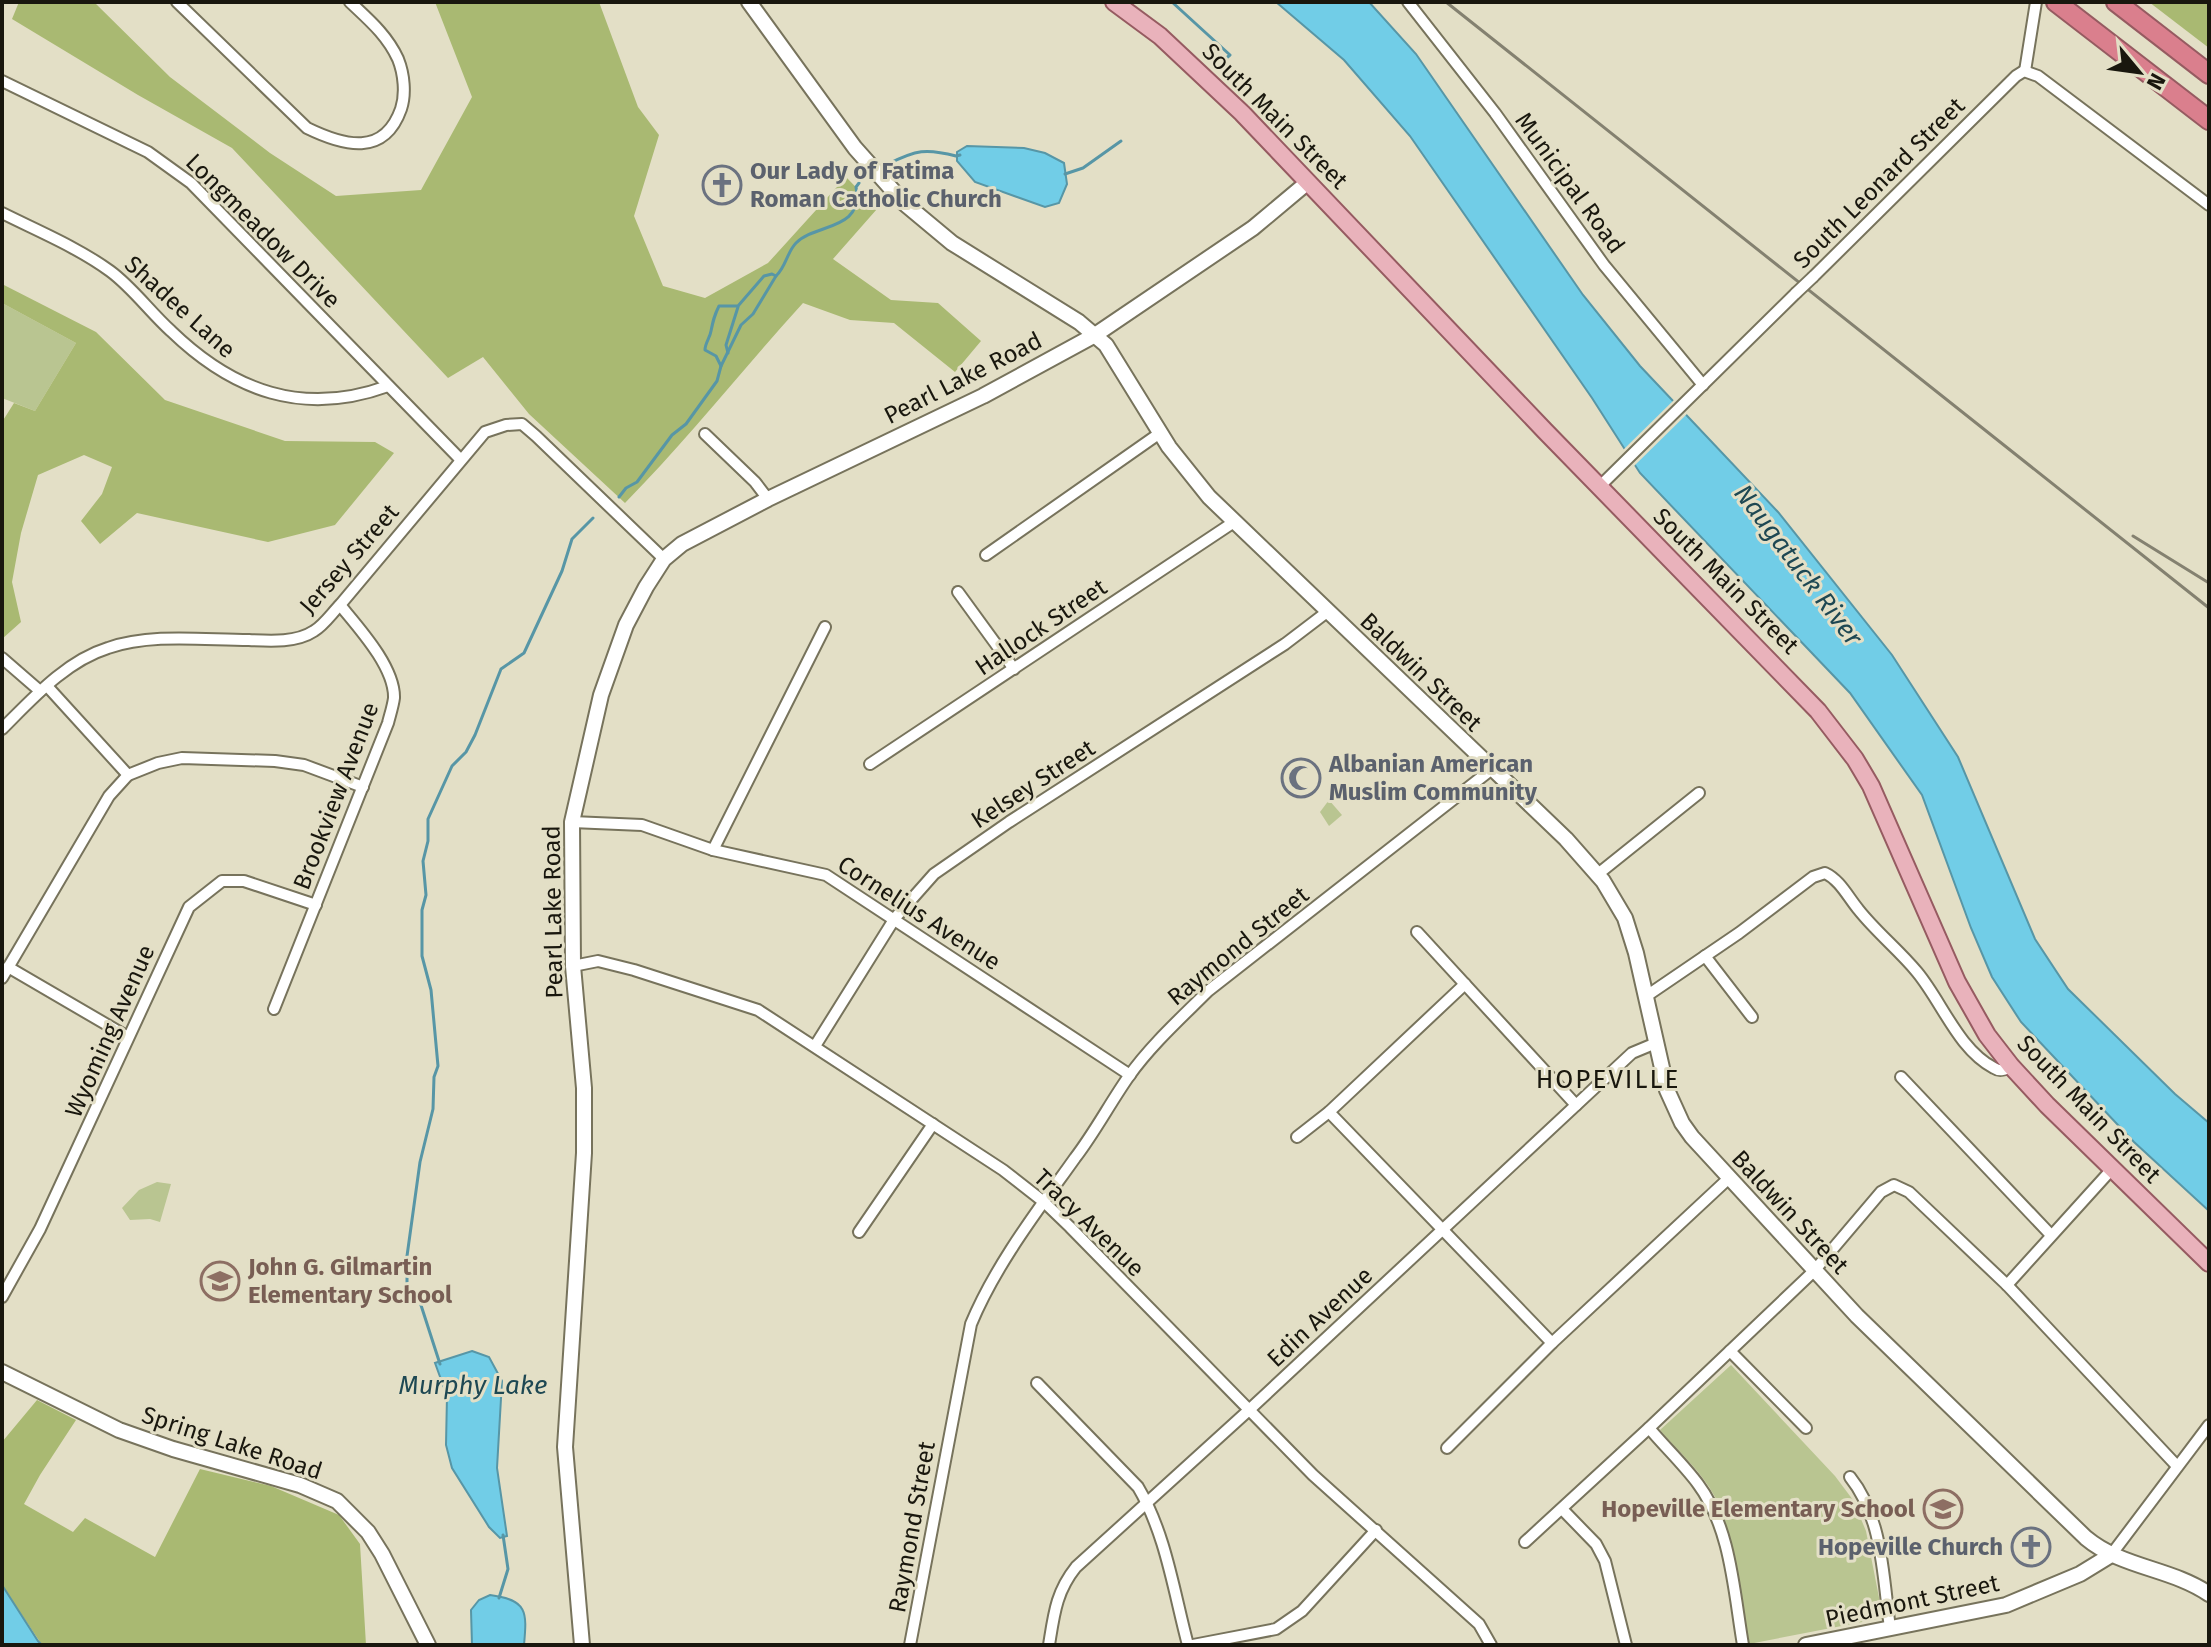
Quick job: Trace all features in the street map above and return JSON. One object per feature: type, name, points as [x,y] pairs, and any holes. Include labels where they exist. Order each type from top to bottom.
[{"type":"highway","points":[[2056,2],[2209,120]]},
{"type":"highway","points":[[2116,2],[2209,74]]},
{"type":"main road","name":"Baldwin Street","points":[[749,2],[855,148],[904,203],[952,243],[1095,335],[1118,360],[1160,433],[1187,472],[1234,522],[1566,839],[1598,874],[1617,902],[1628,926],[1667,1090],[1682,1123],[1728,1179],[1881,1340],[2091,1542],[2111,1555],[2209,1594]]},
{"type":"main road","name":"South Main Street","points":[[1114,2],[1145,24],[1198,70],[1599,487],[1793,683],[1844,743],[1876,797],[1972,1011],[2011,1066],[2209,1263]]},
{"type":"main road","name":"Pearl Lake Road","points":[[582,1645],[565,1447],[584,1153],[584,1088],[573,966],[572,822],[588,741],[626,625],[664,559],[682,544],[768,499],[983,396],[1095,335],[1253,228],[1308,182]]},
{"type":"main road","name":"Spring Lake Road","points":[[2,1372],[119,1430],[173,1449],[276,1477],[337,1501],[368,1532],[382,1554],[428,1645]]},
{"type":"main road","name":"Piedmont Street","points":[[1806,1645],[2006,1605],[2070,1580],[2096,1567],[2111,1555]]},
{"type":"street","points":[[177,2],[307,128],[331,140],[352,144],[374,141],[386,135],[397,120],[403,101],[399,62],[386,36],[350,2]]},
{"type":"street","name":"Municipal Road","points":[[1408,2],[1495,113],[1604,265],[1703,385]]},
{"type":"street","points":[[2036,2],[2025,71],[2038,76],[2209,205]]},
{"type":"street","name":"South Leonard Street","points":[[1599,487],[1994,97],[2025,71]]},
{"type":"street","name":"Longmeadow Drive","points":[[2,81],[148,152],[191,183],[460,459]]},
{"type":"street","name":"Shadee Lane","points":[[2,213],[112,272],[202,360],[258,390],[331,399],[362,395],[388,386]]},
{"type":"street","name":"Jersey Street","points":[[2,729],[71,666],[107,648],[149,641],[273,641],[299,638],[315,631],[485,432],[506,425],[522,424],[664,559]]},
{"type":"street","points":[[986,555],[1160,433]]},
{"type":"street","points":[[705,434],[755,482],[768,499]]},
{"type":"street","name":"Hallock Street","points":[[870,764],[1234,522]]},
{"type":"street","points":[[958,592],[1014,669]]},
{"type":"street","name":"Brookview Avenue","points":[[274,1009],[388,723],[394,696],[387,671],[340,605]]},
{"type":"street","name":"Kelsey Street","points":[[815,1046],[895,918],[934,874],[1285,644],[1327,612]]},
{"type":"street","points":[[713,850],[825,627]]},
{"type":"street","points":[[2,658],[44,688],[128,775]]},
{"type":"street","points":[[2,978],[109,796],[128,775],[158,763],[182,758],[275,761],[304,765],[363,787]]},
{"type":"street","name":"Raymond Street","points":[[910,1645],[971,1324],[982,1299],[1044,1202],[1092,1136],[1130,1075],[1208,991],[1492,769]]},
{"type":"street","points":[[1598,874],[1699,793]]},
{"type":"street","name":"Cornelius Avenue","points":[[572,822],[642,825],[713,850],[826,875],[1130,1075]]},
{"type":"street","points":[[1645,997],[1813,877],[1825,873],[1834,878],[1864,916],[1918,973],[1972,1049],[1996,1069],[2011,1066]]},
{"type":"street","name":"Wyoming Avenue","points":[[2,1297],[40,1229],[189,907],[222,881],[244,881],[316,905]]},
{"type":"street","points":[[1417,932],[1576,1105]]},
{"type":"street","points":[[1705,956],[1752,1017]]},
{"type":"street","name":"Tracy Avenue","points":[[573,966],[598,961],[758,1010],[1003,1170],[1044,1202],[1313,1475],[1479,1624],[1491,1645]]},
{"type":"street","points":[[8,967],[128,1037]]},
{"type":"street","points":[[1297,1137],[1329,1112],[1465,984]]},
{"type":"street","name":"Edin Avenue","points":[[1049,1645],[1056,1603],[1063,1583],[1076,1567],[1632,1053],[1656,1043]]},
{"type":"street","points":[[1901,1077],[2050,1234]]},
{"type":"street","points":[[1329,1112],[1552,1343]]},
{"type":"street","points":[[859,1232],[933,1124]]},
{"type":"street","points":[[2007,1285],[2112,1169]]},
{"type":"street","points":[[1447,1448],[1552,1343],[1728,1179]]},
{"type":"street","points":[[1525,1542],[1814,1271],[1881,1192],[1894,1185],[1909,1192],[2007,1285],[2177,1466]]},
{"type":"street","points":[[1730,1351],[1806,1428]]},
{"type":"street","points":[[1037,1383],[1138,1487],[1147,1502],[1191,1645],[1276,1629],[1302,1611],[1376,1530]]},
{"type":"street","points":[[2111,1555],[2209,1425]]},
{"type":"street","points":[[1649,1428],[1699,1486],[1715,1515],[1724,1541],[1743,1645]]},
{"type":"street","points":[[1850,1477],[1861,1490],[1873,1524],[1890,1628]]},
{"type":"street","points":[[1562,1509],[1601,1552],[1626,1645]]},
{"type":"green space","points":[[19,2],[94,2],[170,77],[270,153],[336,196],[421,190],[472,97],[435,2],[599,2],[638,107],[659,135],[634,216],[663,286],[705,298],[768,263],[846,177],[877,209],[833,259],[891,300],[938,303],[981,341],[955,372],[894,323],[850,320],[803,303],[625,503],[529,414],[483,357],[448,378],[232,148],[12,19]]},
{"type":"green space","points":[[2149,2],[2209,2],[2209,48]]},
{"type":"green space","points":[[2,284],[96,332],[165,400],[285,441],[375,442],[394,453],[335,525],[268,542],[137,513],[100,544],[81,521],[102,494],[112,467],[84,455],[38,475],[21,533],[12,582],[21,622],[2,639],[2,422],[14,403],[35,411],[76,343],[2,303]]},
{"type":"green space","points":[[2,303],[76,343],[35,411],[2,398]]},
{"type":"green space","points":[[1329,800],[1342,815],[1329,826],[1320,812]]},
{"type":"green space","points":[[157,1182],[171,1184],[160,1222],[130,1220],[122,1208],[139,1190]]},
{"type":"green space","points":[[1731,1365],[1835,1476],[1853,1500],[1866,1531],[1883,1618],[1749,1644],[1736,1568],[1722,1512],[1703,1479],[1660,1430]]},
{"type":"green space","points":[[37,1400],[76,1420],[24,1504],[73,1532],[85,1518],[155,1557],[200,1469],[271,1486],[339,1515],[360,1544],[366,1645],[42,1645],[2,1585],[2,1442]]},
{"type":"water","name":"Naugatuck River","points":[[1276,2],[1369,2],[1416,54],[1583,295],[1640,366],[1778,512],[1892,655],[1958,757],[2035,939],[2068,989],[2175,1094],[2209,1123],[2209,1211],[2134,1142],[2021,1022],[1992,977],[1922,795],[1850,693],[1640,473],[1592,398],[1410,136],[1344,60]]},
{"type":"water","points":[[967,146],[1024,148],[1045,153],[1064,163],[1067,184],[1059,203],[1045,207],[975,182],[957,161],[957,152]]},
{"type":"water","name":"Murphy Lake","points":[[472,1351],[489,1357],[502,1381],[497,1468],[507,1536],[500,1538],[489,1527],[452,1468],[446,1445],[447,1396],[435,1363]]},
{"type":"water","points":[[2,1585],[38,1641],[42,1645],[2,1645]]},
{"type":"water","points":[[490,1595],[518,1604],[525,1616],[524,1645],[472,1645],[471,1610],[479,1600]]},
{"type":"pier","points":[[1676,398],[1689,412],[1632,468],[1622,451]]},
{"type":"waterway","points":[[1172,2],[1230,55],[1224,60]]},
{"type":"waterway","points":[[1065,174],[1083,168],[1121,141]]},
{"type":"waterway","points":[[888,164],[921,152],[960,155]]},
{"type":"waterway","points":[[619,497],[626,488],[637,482],[717,381],[721,366],[716,356],[705,350],[719,306],[738,306],[764,276],[776,276],[796,243],[846,219],[857,201],[856,187],[859,183]]},
{"type":"waterway","points":[[721,366],[741,325],[753,314],[776,276]]},
{"type":"waterway","points":[[728,353],[726,345],[738,307]]},
{"type":"waterway","points":[[440,1364],[419,1299],[407,1285],[407,1256],[420,1162],[433,1109],[434,1077],[438,1066],[431,990],[422,956],[422,910],[426,895],[423,861],[428,841],[428,819],[452,766],[466,752],[475,735],[501,669],[524,653],[562,571],[572,539],[593,518]]},
{"type":"waterway","points":[[499,1598],[508,1569],[503,1535]]},
{"type":"railway","points":[[1446,2],[2209,608]]},
{"type":"railway","points":[[2133,536],[2209,583]]},
{"type":"place","name":"Our Lady of Fatima Roman Catholic Church","points":[[722,185]]},
{"type":"place","name":"Albanian American Muslim Community","points":[[1301,778]]},
{"type":"place","name":"John G. Gilmartin Elementary School","points":[[220,1281]]},
{"type":"place","name":"Hopeville Elementary School","points":[[1943,1509]]},
{"type":"place","name":"Hopeville Church","points":[[2031,1547]]},
{"type":"district","name":"HOPEVILLE","points":[[1608,1079]]}]
